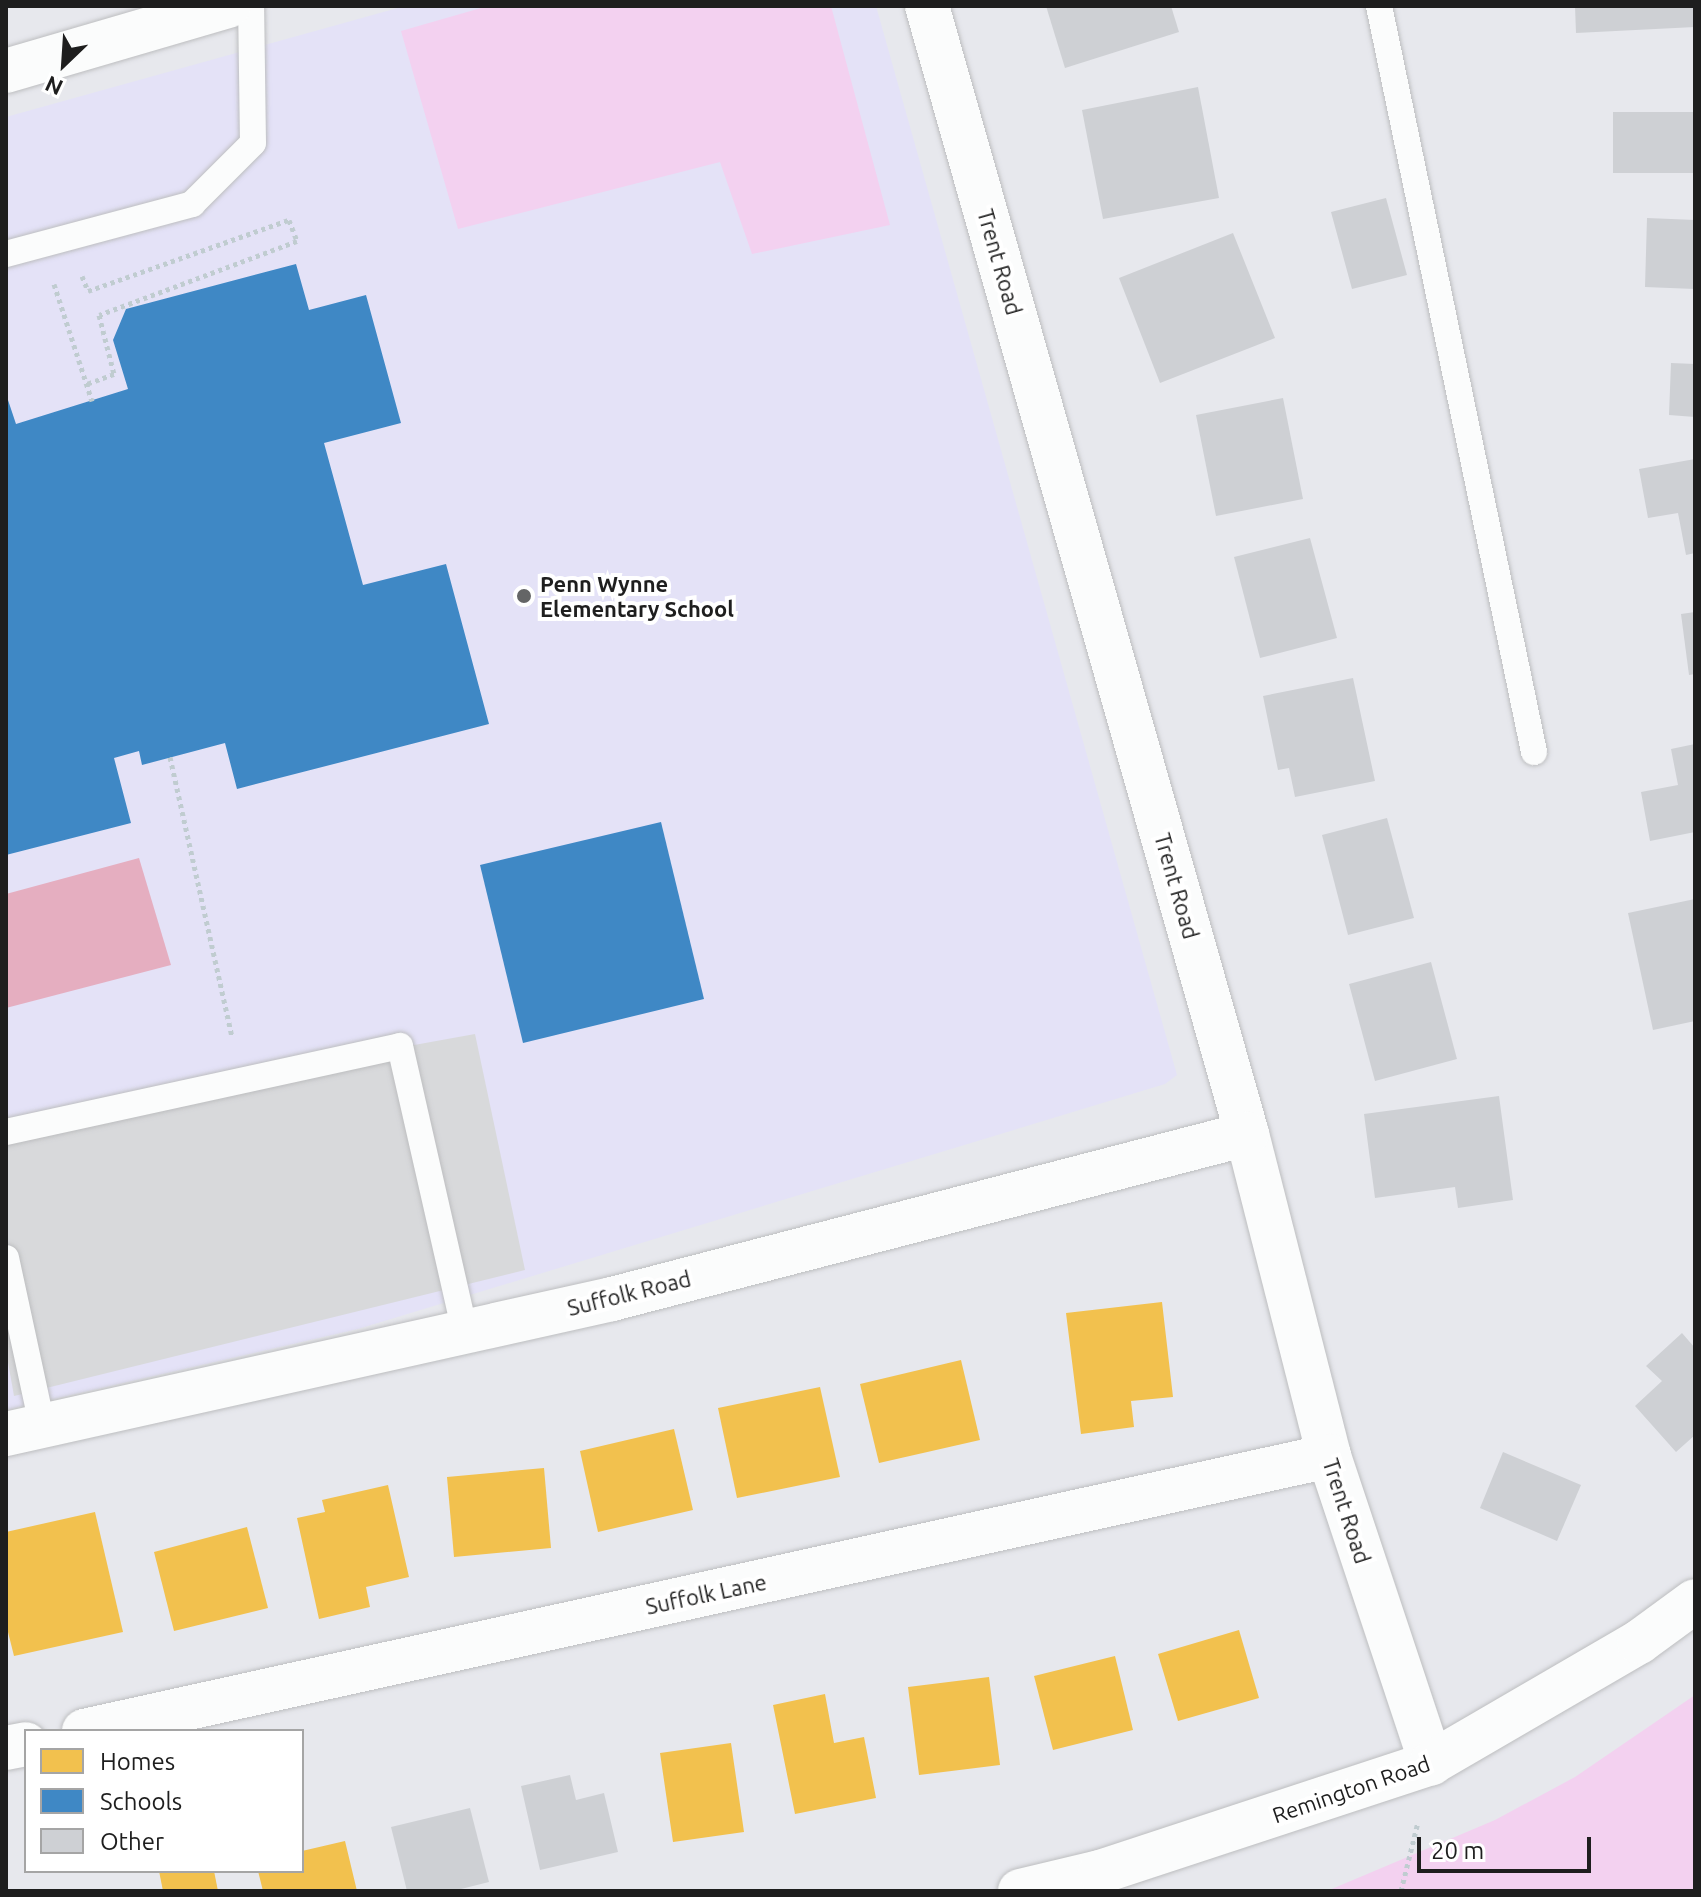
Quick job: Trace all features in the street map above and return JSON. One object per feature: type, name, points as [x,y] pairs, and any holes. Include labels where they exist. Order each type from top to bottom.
[{"type":"street","points":[[6,71],[229,6]]},
{"type":"street","name":"Trent Road","points":[[927,6],[1247,1134],[1329,1456],[1431,1763]]},
{"type":"street","name":"Suffolk Road","points":[[24,1430],[612,1299],[1247,1134]]},
{"type":"street","name":"Suffolk Lane","points":[[93,1729],[1329,1456]]},
{"type":"street","name":"Remington Road","points":[[1020,1891],[1100,1872],[1431,1763],[1639,1642],[1695,1601]]},
{"type":"lane","points":[[6,254],[192,204],[253,143],[251,6]]},
{"type":"lane","points":[[1379,6],[1534,752]]},
{"type":"lane","points":[[6,1132],[400,1046],[465,1332]]},
{"type":"lane","points":[[6,1258],[24,1430]]},
{"type":"path","points":[[86,384],[114,374],[99,315],[297,241],[289,220],[88,291]]},
{"type":"path","points":[[51,276],[92,401]]},
{"type":"path","points":[[170,757],[242,1080]]},
{"type":"shaded area","name":"Penn Wynne Elementary School","points":[[405,6],[876,6],[1177,1075],[1165,1084],[358,1329],[6,1410],[6,117]]},
{"type":"shaded area","points":[[488,6],[831,6],[890,225],[752,254],[720,162],[458,229],[401,31]]},
{"type":"shaded area","points":[[139,858],[171,965],[6,1008],[6,894]]},
{"type":"shaded area","points":[[475,1034],[525,1270],[14,1396],[6,1351],[6,1119]]},
{"type":"shaded area","points":[[1695,1695],[1695,1891],[1327,1891],[1495,1820],[1575,1777]]},
{"type":"building: Homes","points":[[1162,1302],[1173,1397],[1131,1401],[1134,1427],[1081,1434],[1066,1313]]},
{"type":"building: Homes","points":[[961,1360],[980,1440],[879,1463],[860,1384]]},
{"type":"building: Homes","points":[[820,1387],[840,1477],[737,1498],[718,1408]]},
{"type":"building: Homes","points":[[674,1429],[693,1510],[598,1532],[580,1451]]},
{"type":"building: Homes","points":[[544,1468],[551,1548],[454,1557],[447,1477]]},
{"type":"building: Homes","points":[[388,1485],[409,1577],[366,1587],[370,1607],[319,1619],[297,1518],[325,1512],[322,1500]]},
{"type":"building: Homes","points":[[95,1512],[123,1632],[14,1656],[6,1624],[6,1532]]},
{"type":"building: Homes","points":[[247,1527],[268,1608],[174,1631],[154,1552]]},
{"type":"building: Homes","points":[[1239,1630],[1259,1698],[1178,1721],[1158,1654]]},
{"type":"building: Homes","points":[[1115,1656],[1133,1730],[1053,1750],[1034,1676]]},
{"type":"building: Homes","points":[[989,1677],[1000,1765],[919,1775],[908,1687]]},
{"type":"building: Homes","points":[[825,1694],[834,1743],[864,1737],[876,1798],[795,1814],[773,1705]]},
{"type":"building: Homes","points":[[731,1743],[744,1832],[673,1842],[660,1753]]},
{"type":"building: Homes","points":[[345,1841],[357,1891],[263,1891],[258,1873],[304,1873],[304,1851]]},
{"type":"building: Homes","points":[[159,1873],[214,1873],[218,1891],[163,1891]]},
{"type":"building: Schools","points":[[296,264],[309,310],[366,295],[401,423],[324,443],[363,585],[446,564],[489,724],[237,789],[225,743],[142,765],[139,751],[114,758],[131,823],[6,855],[6,394],[16,424],[128,389],[113,340],[126,309]]},
{"type":"building: Schools","points":[[661,822],[704,999],[523,1043],[480,865]]},
{"type":"building: Other","points":[[1046,6],[1171,6],[1179,32],[1065,68]]},
{"type":"building: Other","points":[[1575,6],[1695,6],[1695,27],[1576,33]]},
{"type":"building: Other","points":[[1198,87],[1219,198],[1103,219],[1082,110]]},
{"type":"building: Other","points":[[1613,112],[1695,112],[1695,173],[1613,173]]},
{"type":"building: Other","points":[[1386,198],[1407,275],[1352,289],[1331,212]]},
{"type":"building: Other","points":[[1647,218],[1695,220],[1695,289],[1645,287]]},
{"type":"building: Other","points":[[1233,233],[1275,338],[1160,383],[1119,278]]},
{"type":"building: Other","points":[[1671,363],[1695,364],[1695,417],[1669,415]]},
{"type":"building: Other","points":[[1283,398],[1303,499],[1216,516],[1196,415]]},
{"type":"building: Other","points":[[1695,459],[1695,553],[1686,555],[1678,513],[1648,518],[1639,469]]},
{"type":"building: Other","points":[[1310,538],[1337,638],[1260,658],[1234,557]]},
{"type":"building: Other","points":[[1695,612],[1695,674],[1689,675],[1681,614]]},
{"type":"building: Other","points":[[1353,678],[1375,781],[1295,797],[1289,768],[1278,770],[1263,696]]},
{"type":"building: Other","points":[[1695,744],[1695,832],[1650,841],[1641,792],[1678,785],[1671,749]]},
{"type":"building: Other","points":[[1387,818],[1414,918],[1348,935],[1322,835]]},
{"type":"building: Other","points":[[1695,899],[1695,1021],[1653,1030],[1628,913]]},
{"type":"building: Other","points":[[1431,962],[1457,1059],[1375,1081],[1349,984]]},
{"type":"building: Other","points":[[1499,1096],[1513,1200],[1458,1208],[1455,1187],[1375,1198],[1364,1114]]},
{"type":"building: Other","points":[[1682,1333],[1695,1348],[1695,1435],[1676,1452],[1635,1406],[1662,1381],[1646,1366]]},
{"type":"building: Other","points":[[1503,1452],[1581,1485],[1557,1541],[1480,1508]]},
{"type":"building: Other","points":[[570,1775],[576,1800],[604,1793],[618,1852],[540,1870],[521,1786]]},
{"type":"building: Other","points":[[470,1808],[489,1882],[453,1891],[407,1891],[391,1827]]},
{"type":"place","name":"Penn Wynne Elementary School","points":[[524,596]]}]
